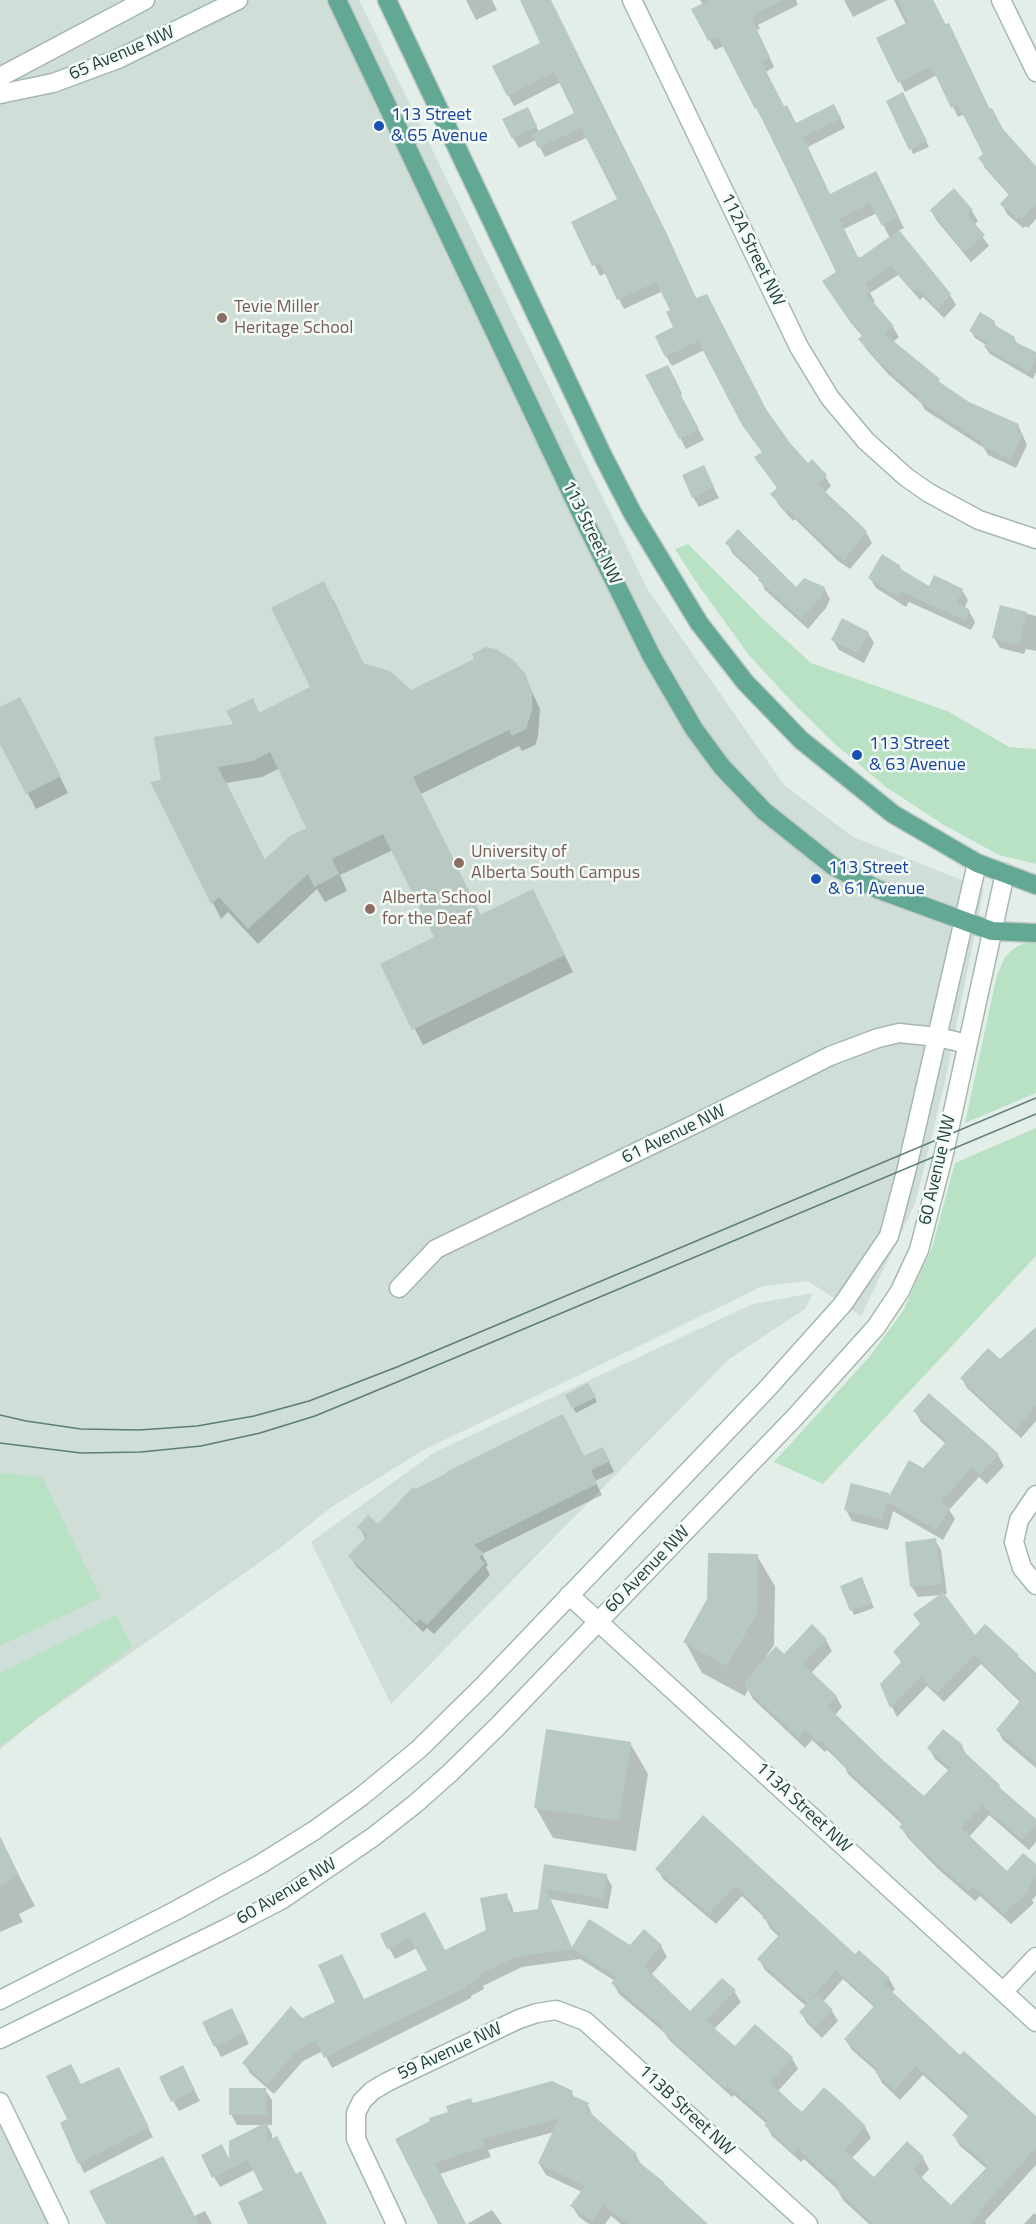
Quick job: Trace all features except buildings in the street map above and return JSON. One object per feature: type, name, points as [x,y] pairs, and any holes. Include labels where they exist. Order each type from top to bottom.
[{"type":"main road","name":"113 Street NW","points":[[337,0],[586,524],[652,657],[694,729],[722,767],[764,811],[833,866],[877,890],[992,931]]},
{"type":"main road","points":[[387,0],[604,458],[633,514],[699,623],[745,682],[801,740],[893,814],[977,863],[1036,885]]},
{"type":"main road","points":[[992,931],[1036,933]]},
{"type":"street","name":"65 Avenue NW","points":[[0,77],[145,0]]},
{"type":"street","name":"65 Avenue NW","points":[[0,94],[53,83],[118,59],[238,0]]},
{"type":"street","name":"112A Street NW","points":[[632,0],[809,364],[830,398],[873,447],[906,477],[929,493],[971,516],[1005,530],[1036,539]]},
{"type":"street","points":[[1001,0],[1036,72]]},
{"type":"street","name":"60 Avenue NW","points":[[0,2000],[175,1911],[259,1865],[315,1830],[362,1796],[419,1749],[482,1688],[766,1390],[843,1304],[889,1236],[938,1037],[977,863]]},
{"type":"street","name":"60 Avenue NW","points":[[0,2039],[281,1900],[373,1837],[450,1773],[600,1621],[796,1416],[876,1327],[900,1291],[921,1240],[944,1153],[1005,873]]},
{"type":"street","name":"61 Avenue NW","points":[[399,1288],[436,1249],[667,1138],[830,1056],[878,1038],[899,1033],[938,1037],[967,1044]]},
{"type":"street","points":[[1036,1495],[1019,1520],[1014,1542],[1022,1568],[1036,1585]]},
{"type":"street","name":"113A Street NW","points":[[569,1595],[1036,2022]]},
{"type":"street","points":[[1004,1992],[1036,1957]]},
{"type":"street","name":"59 Avenue NW","points":[[396,2224],[356,2139],[356,2113],[362,2101],[372,2091],[387,2082],[519,2019],[556,2010]]},
{"type":"street","name":"113B Street NW","points":[[556,2010],[585,2021],[808,2224]]},
{"type":"street","points":[[0,2102],[59,2224]]},
{"type":"shaded area","name":"University of Alberta South Campus","points":[[0,0],[359,0],[648,590],[784,785],[853,837],[984,889],[945,1082],[915,1204],[861,1316],[808,1281],[763,1286],[424,1450],[333,1506],[280,1548],[36,1720],[0,1749]]},
{"type":"shaded area","points":[[813,1293],[805,1309],[729,1359],[391,1704],[311,1542],[435,1452],[753,1304]]},
{"type":"shaded area","points":[[0,2102],[59,2224],[0,2224]]},
{"type":"green space","points":[[688,544],[811,663],[947,711],[1009,747],[1036,749],[1036,864],[999,855],[944,825],[886,787],[835,744],[748,654],[675,549]]},
{"type":"green space","points":[[1036,940],[1036,1093],[965,1123],[997,975],[1005,957],[1012,950]]},
{"type":"green space","points":[[1036,1128],[1036,1256],[823,1484],[774,1462],[870,1356],[903,1311],[932,1248],[955,1163]]},
{"type":"green space","points":[[0,1473],[42,1477],[101,1598],[0,1646]]},
{"type":"green space","points":[[116,1615],[132,1647],[0,1747],[0,1673]]},
{"type":"tram line","points":[[0,1415],[81,1429],[139,1430],[197,1426],[254,1416],[309,1401],[397,1367],[1036,1098]]},
{"type":"tram line","points":[[0,1443],[81,1453],[141,1452],[201,1446],[260,1433],[315,1416],[1036,1114]]},
{"type":"place","name":"113 Street & 65 Avenue","points":[[379,126]]},
{"type":"place","name":"Tevie Miller Heritage School","points":[[222,318]]},
{"type":"place","name":"113 Street & 63 Avenue","points":[[857,755]]},
{"type":"place","name":"University of Alberta South Campus","points":[[459,863]]},
{"type":"place","name":"113 Street & 61 Avenue","points":[[816,879]]},
{"type":"place","name":"Alberta School for the Deaf","points":[[370,909]]}]
